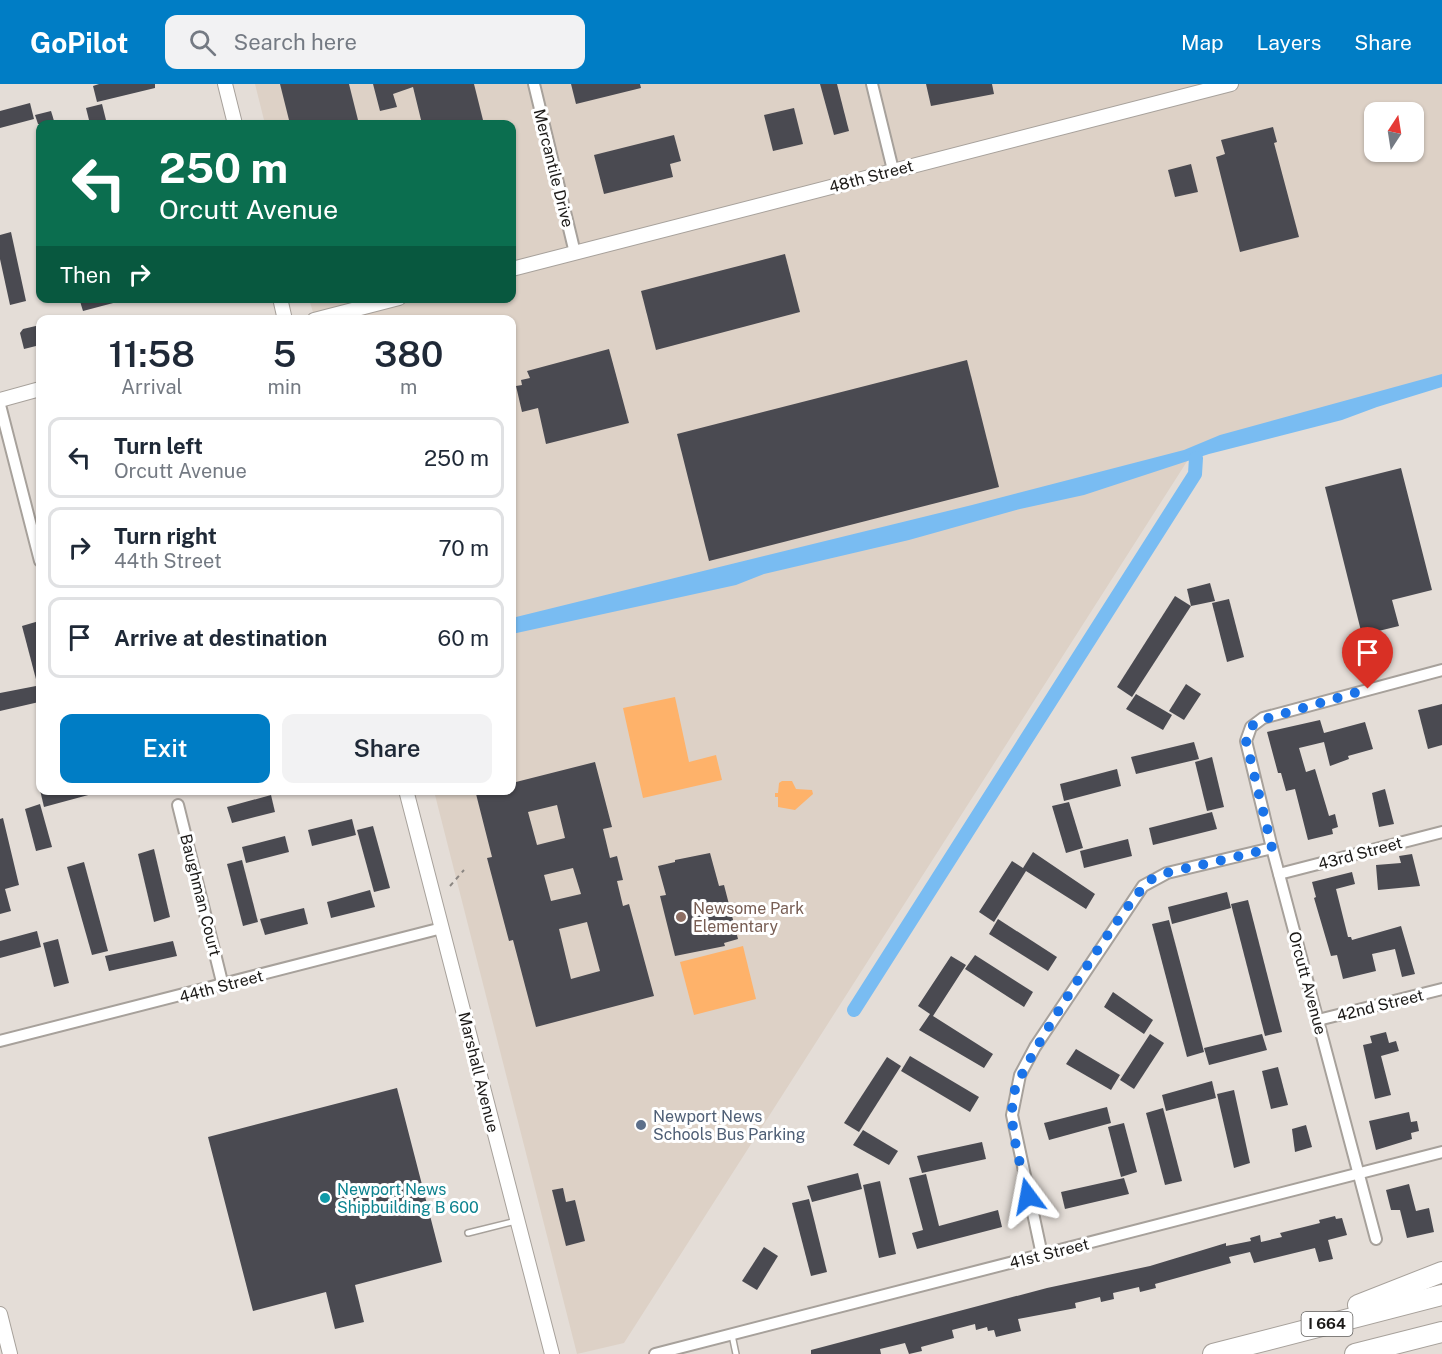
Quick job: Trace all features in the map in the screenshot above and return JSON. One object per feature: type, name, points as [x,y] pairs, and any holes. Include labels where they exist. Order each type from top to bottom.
[{"type":"highway","points":[[1277,1337],[1442,1272]]},
{"type":"highway","name":"I 664","points":[[1213,1354],[1442,1295]]},
{"type":"highway","name":"I 664","points":[[1355,1354],[1442,1332]]},
{"type":"street","points":[[225,84],[234,120]]},
{"type":"street","name":"Mercantile Drive","points":[[534,84],[575,252]]},
{"type":"street","points":[[872,84],[893,170]]},
{"type":"street","name":"48th Street","points":[[516,269],[1213,86],[1231,84]]},
{"type":"street","points":[[333,315],[380,303]]},
{"type":"street","points":[[0,400],[36,390]]},
{"type":"street","points":[[0,405],[36,545]]},
{"type":"street","name":"Orcutt Avenue","points":[[1376,1239],[1357,1174],[1246,741],[1251,727],[1263,718],[1442,670]]},
{"type":"street","name":"Marshall Avenue","points":[[407,795],[552,1354]]},
{"type":"street","name":"Baughman Court","points":[[178,805],[223,986]]},
{"type":"street","name":"43rd Street","points":[[1279,874],[1442,832]]},
{"type":"street","points":[[1042,1255],[1012,1115],[1020,1075],[1035,1047],[1143,886],[1151,879],[1167,873],[1272,848]]},
{"type":"street","name":"44th Street","points":[[0,1041],[223,986],[442,928]]},
{"type":"street","name":"42nd Street","points":[[1317,1020],[1442,989]]},
{"type":"street","name":"41st Street","points":[[660,1353],[1442,1152]]},
{"type":"street","points":[[0,1314],[10,1354]]},
{"type":"lane","points":[[468,1233],[516,1221]]},
{"type":"lane","points":[[732,1334],[736,1354]]},
{"type":"path","points":[[450,886],[464,870]]},
{"type":"shaded area","points":[[255,84],[1442,84],[1442,380],[1193,452],[624,1343],[577,1354],[435,795],[516,795],[516,315],[314,315],[310,303],[516,303],[516,120],[264,120]]},
{"type":"shaded area","points":[[675,697],[689,762],[716,755],[722,780],[643,798],[623,708]]},
{"type":"shaded area","points":[[792,781],[796,789],[812,790],[813,794],[795,810],[778,807],[778,797],[775,797],[775,793],[778,793],[779,783]]},
{"type":"shaded area","points":[[743,946],[756,999],[694,1015],[680,962]]},
{"type":"water","points":[[1442,374],[1442,387],[1342,420],[1209,454],[1084,495],[764,574],[736,585],[516,633],[516,617],[972,505],[1184,450],[1220,435]]},
{"type":"building","points":[[99,84],[155,84],[155,88],[97,102],[93,86]]},
{"type":"building","points":[[280,84],[349,84],[358,120],[289,120]]},
{"type":"building","points":[[373,84],[474,84],[483,120],[421,120],[413,87],[393,94],[397,107],[380,111]]},
{"type":"building","points":[[571,84],[640,84],[641,88],[576,104]]},
{"type":"building","points":[[820,84],[837,84],[849,131],[834,135]]},
{"type":"building","points":[[926,84],[992,84],[994,94],[931,106]]},
{"type":"building","points":[[30,103],[34,119],[0,128],[0,111]]},
{"type":"building","points":[[102,104],[106,120],[89,120],[86,108]]},
{"type":"building","points":[[794,108],[803,144],[773,151],[764,115]]},
{"type":"building","points":[[51,111],[54,120],[37,120],[35,115]]},
{"type":"building","points":[[1273,127],[1277,142],[1274,143],[1299,237],[1240,252],[1216,157],[1225,154],[1221,140]]},
{"type":"building","points":[[674,135],[681,161],[670,164],[673,177],[604,194],[594,155]]},
{"type":"building","points":[[1191,164],[1198,192],[1175,197],[1168,170]]},
{"type":"building","points":[[11,232],[26,301],[10,305],[0,259],[0,235]]},
{"type":"building","points":[[785,254],[800,312],[656,350],[641,291]]},
{"type":"building","points":[[81,303],[113,303],[83,311]]},
{"type":"building","points":[[36,326],[36,346],[24,349],[20,333],[23,329]]},
{"type":"building","points":[[609,349],[629,423],[546,444],[538,408],[522,412],[516,386],[522,385],[521,380],[530,378],[527,371]]},
{"type":"building","points":[[967,360],[999,487],[709,561],[677,434]]},
{"type":"building","points":[[1401,468],[1432,590],[1392,600],[1399,626],[1362,635],[1325,487]]},
{"type":"building","points":[[1210,583],[1215,601],[1191,606],[1187,589]]},
{"type":"building","points":[[1175,596],[1191,606],[1132,697],[1117,687]]},
{"type":"building","points":[[1229,599],[1244,657],[1227,662],[1212,603]]},
{"type":"building","points":[[36,622],[36,679],[22,626]]},
{"type":"building","points":[[1186,684],[1201,694],[1184,720],[1169,711]]},
{"type":"building","points":[[36,686],[36,703],[0,711],[0,693]]},
{"type":"building","points":[[1136,694],[1172,715],[1163,730],[1126,709]]},
{"type":"building","points":[[1442,704],[1442,745],[1428,749],[1418,710]]},
{"type":"building","points":[[1320,720],[1324,733],[1365,722],[1373,749],[1348,756],[1349,759],[1330,766],[1324,742],[1299,748],[1306,772],[1315,769],[1329,816],[1335,814],[1338,827],[1332,829],[1333,834],[1308,840],[1295,789],[1286,791],[1281,773],[1278,773],[1267,732]]},
{"type":"building","points":[[1194,742],[1199,759],[1136,774],[1131,757]]},
{"type":"building","points":[[1212,757],[1224,807],[1207,811],[1195,762]]},
{"type":"building","points":[[595,762],[612,827],[603,829],[610,858],[617,856],[623,880],[617,881],[623,906],[629,904],[654,996],[536,1027],[513,940],[509,941],[487,858],[492,857],[476,795],[516,795],[516,782]],"holes":[[[557,805],[565,838],[537,845],[528,812]],[[573,868],[581,894],[551,901],[544,875]],[[587,922],[600,971],[571,979],[559,929]]]},
{"type":"building","points":[[1117,769],[1121,786],[1064,801],[1060,784]]},
{"type":"building","points":[[1385,789],[1394,824],[1379,827],[1372,793]]},
{"type":"building","points":[[41,795],[88,795],[44,807]]},
{"type":"building","points":[[271,795],[275,812],[232,823],[227,807]]},
{"type":"building","points":[[1069,802],[1083,848],[1066,853],[1052,806]]},
{"type":"building","points":[[40,804],[52,847],[36,851],[25,809]]},
{"type":"building","points":[[1212,812],[1217,829],[1153,845],[1149,828]]},
{"type":"building","points":[[3,818],[19,885],[5,889],[11,911],[0,914],[0,819]]},
{"type":"building","points":[[352,819],[356,835],[312,846],[308,830]]},
{"type":"building","points":[[373,826],[390,888],[374,892],[357,830]]},
{"type":"building","points":[[285,836],[289,852],[246,863],[242,847]]},
{"type":"building","points":[[1128,839],[1132,856],[1084,868],[1080,851]]},
{"type":"building","points":[[154,849],[170,917],[154,922],[138,854]]},
{"type":"building","points":[[1033,852],[1095,894],[1086,909],[1026,871],[994,922],[979,912],[1012,861],[1023,868]]},
{"type":"building","points":[[710,853],[719,886],[724,885],[738,939],[724,943],[725,946],[675,956],[660,896],[666,895],[658,866]]},
{"type":"building","points":[[1412,854],[1420,886],[1378,890],[1376,865],[1401,863],[1399,856]]},
{"type":"building","points":[[242,860],[258,922],[243,926],[227,864]]},
{"type":"building","points":[[84,862],[108,951],[92,955],[67,867]]},
{"type":"building","points":[[1352,872],[1355,884],[1336,889],[1348,937],[1352,940],[1401,926],[1415,974],[1402,977],[1395,949],[1372,954],[1376,971],[1343,979],[1337,955],[1331,956],[1314,898],[1316,897],[1312,882]]},
{"type":"building","points":[[370,890],[375,907],[331,918],[327,902]]},
{"type":"building","points":[[1227,892],[1231,908],[1172,924],[1168,907]]},
{"type":"building","points":[[1248,900],[1282,1032],[1265,1036],[1231,904]]},
{"type":"building","points":[[304,908],[308,924],[265,935],[260,919]]},
{"type":"building","points":[[998,919],[1057,957],[1048,971],[989,934]]},
{"type":"building","points":[[1169,920],[1204,1052],[1187,1057],[1152,924]]},
{"type":"building","points":[[37,931],[41,947],[0,958],[0,941]]},
{"type":"building","points":[[58,939],[69,983],[54,987],[43,943]]},
{"type":"building","points":[[173,941],[177,956],[109,971],[105,956]]},
{"type":"building","points":[[975,955],[1033,992],[1024,1007],[965,969]]},
{"type":"building","points":[[951,956],[966,965],[933,1016],[993,1054],[984,1068],[919,1030],[930,1014],[918,1006]]},
{"type":"building","points":[[1113,992],[1153,1020],[1144,1034],[1104,1007]]},
{"type":"building","points":[[1386,1032],[1389,1043],[1396,1041],[1399,1051],[1381,1056],[1391,1095],[1375,1099],[1363,1045],[1372,1043],[1370,1036]]},
{"type":"building","points":[[1150,1034],[1164,1043],[1134,1089],[1120,1080]]},
{"type":"building","points":[[1262,1034],[1267,1050],[1209,1065],[1204,1048]]},
{"type":"building","points":[[1076,1049],[1120,1075],[1111,1090],[1066,1064]]},
{"type":"building","points":[[910,1056],[979,1097],[970,1112],[901,1071]]},
{"type":"building","points":[[887,1057],[901,1066],[859,1132],[844,1123]]},
{"type":"building","points":[[1278,1067],[1288,1105],[1271,1109],[1262,1071]]},
{"type":"building","points":[[1212,1081],[1216,1098],[1166,1111],[1162,1095]]},
{"type":"building","name":"Newport News Shipbuilding B 600","points":[[397,1088],[442,1262],[355,1285],[364,1322],[335,1329],[326,1292],[253,1311],[208,1137]]},
{"type":"building","points":[[1234,1090],[1250,1163],[1234,1168],[1217,1094]]},
{"type":"building","points":[[1107,1107],[1111,1123],[1049,1140],[1044,1123]]},
{"type":"building","points":[[1163,1108],[1182,1181],[1165,1185],[1146,1113]]},
{"type":"building","points":[[1409,1112],[1411,1122],[1417,1121],[1419,1131],[1411,1133],[1412,1139],[1376,1150],[1369,1121]]},
{"type":"building","points":[[1124,1123],[1137,1172],[1121,1177],[1108,1127]]},
{"type":"building","points":[[1306,1125],[1312,1147],[1295,1152],[1292,1129]]},
{"type":"building","points":[[863,1130],[898,1151],[889,1165],[853,1145]]},
{"type":"building","points":[[982,1142],[986,1159],[922,1173],[917,1156]]},
{"type":"building","points":[[858,1173],[862,1189],[812,1202],[807,1186]]},
{"type":"building","points":[[926,1174],[939,1226],[998,1210],[1002,1227],[917,1249],[912,1233],[923,1230],[909,1178]]},
{"type":"building","points":[[1124,1178],[1129,1194],[1065,1209],[1061,1192]]},
{"type":"building","points":[[880,1181],[896,1254],[879,1258],[863,1185]]},
{"type":"building","points":[[1409,1184],[1416,1211],[1429,1208],[1434,1232],[1407,1238],[1400,1210],[1391,1210],[1386,1190]]},
{"type":"building","points":[[563,1188],[566,1202],[575,1200],[585,1241],[566,1246],[552,1190]]},
{"type":"building","points":[[809,1199],[827,1272],[811,1276],[792,1203]]},
{"type":"building","points":[[1335,1216],[1336,1219],[1342,1218],[1347,1235],[1328,1240],[1333,1259],[1319,1262],[1315,1248],[1254,1263],[1250,1252],[1229,1257],[1231,1263],[1155,1284],[1156,1288],[1140,1292],[1139,1287],[1113,1293],[1114,1299],[1101,1302],[1100,1297],[1075,1303],[1076,1308],[1018,1319],[1021,1331],[996,1337],[994,1330],[988,1331],[987,1327],[976,1330],[975,1324],[952,1330],[954,1338],[921,1347],[922,1351],[909,1354],[905,1343],[880,1349],[881,1354],[811,1354],[811,1350],[1047,1288],[1150,1266],[1226,1243],[1226,1246],[1251,1241],[1250,1238],[1260,1235],[1261,1242],[1282,1237],[1280,1233],[1320,1223],[1319,1220]]},
{"type":"building","points":[[764,1247],[778,1256],[757,1290],[742,1281]]},
{"type":"waterway","points":[[854,1010],[1195,474],[1196,458]]},
{"type":"place","name":"Newsome Park Elementary","points":[[681,917]]},
{"type":"place","name":"Newport News Schools Bus Parking","points":[[641,1125]]},
{"type":"place","name":"Newport News Shipbuilding B 600","points":[[325,1198]]},
{"type":"route","points":[[1028,1196],[1012,1115],[1014,1093],[1020,1075],[1035,1047],[1098,951],[1136,895],[1151,879],[1167,873],[1272,848],[1246,741],[1255,722],[1368,689]]}]
